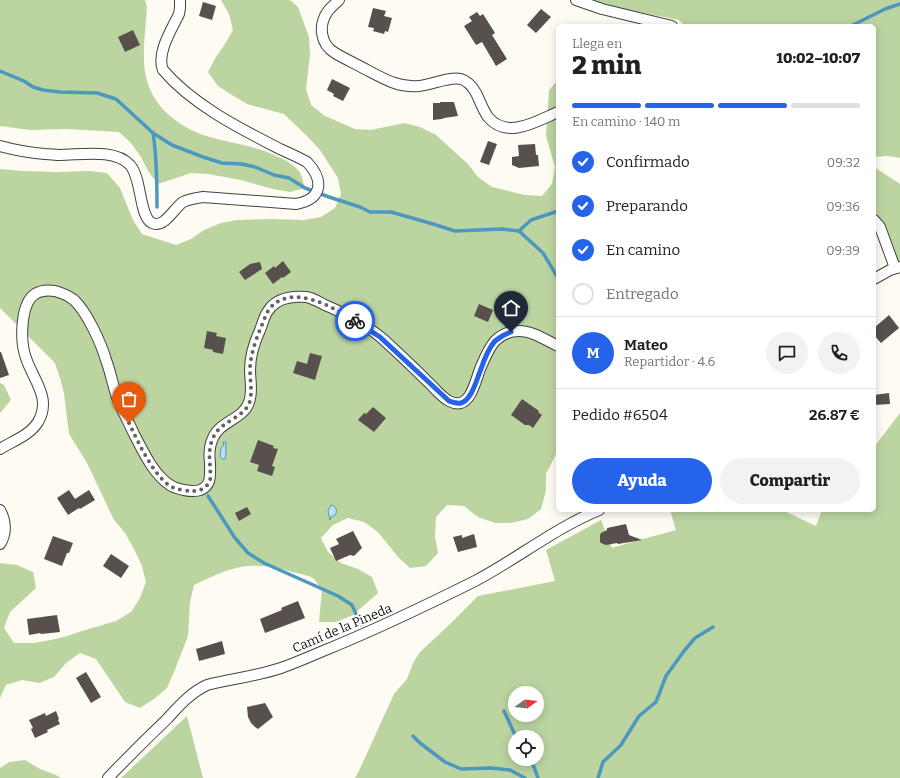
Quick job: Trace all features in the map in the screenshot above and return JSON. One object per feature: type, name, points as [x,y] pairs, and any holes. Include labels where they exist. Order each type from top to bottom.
[{"type":"street","points":[[0,146],[18,151],[43,154],[61,155],[97,153],[124,159],[130,164],[134,171],[140,187],[143,210],[147,220],[153,224],[158,224],[166,220],[183,202],[203,196],[296,204],[303,203],[314,196],[319,187],[318,181],[312,167],[307,162],[249,133],[200,103],[188,94],[163,70],[161,65],[163,48],[179,14],[180,0]]},
{"type":"street","points":[[339,0],[327,12],[322,28],[322,34],[330,51],[396,84],[419,86],[456,78],[463,79],[473,88],[489,118],[504,128],[521,127],[556,113]]},
{"type":"street","points":[[576,0],[602,9],[661,24]]},
{"type":"street","points":[[876,223],[880,228],[897,268],[876,278]]},
{"type":"street","points":[[0,450],[32,430],[38,422],[43,406],[40,386],[25,356],[22,336],[25,311],[32,296],[39,291],[47,290],[63,293],[75,301],[82,309],[102,348],[123,410],[148,461],[158,474],[172,487],[186,491],[201,490],[206,486],[210,480],[211,474],[210,446],[212,438],[216,431],[224,424],[246,409],[251,392],[250,368],[256,340],[269,309],[281,300],[290,297],[306,298],[315,300],[344,314],[380,337],[415,368],[443,396],[449,401],[455,403],[465,401],[473,391],[490,348],[503,335],[511,332],[526,332],[556,345]]},
{"type":"street","points":[[0,510],[4,522],[5,533],[0,544]]},
{"type":"street","name":"Camí de la Pineda","points":[[108,778],[191,694],[199,689],[207,685],[265,673],[281,668],[383,626],[474,581],[570,524],[595,512]]},
{"type":"green space","points":[[0,0],[145,0],[147,7],[144,51],[146,77],[149,88],[160,106],[176,121],[195,132],[259,149],[285,160],[299,171],[305,188],[290,192],[241,180],[208,174],[191,173],[158,184],[148,171],[141,157],[131,143],[119,132],[66,129],[30,130],[0,126]]},
{"type":"green space","points":[[221,0],[290,0],[298,7],[309,37],[310,54],[306,89],[311,105],[325,116],[355,129],[371,130],[404,123],[420,127],[436,135],[468,164],[478,177],[492,187],[525,195],[542,196],[552,184],[555,167],[546,136],[549,90],[556,82],[556,454],[546,474],[546,491],[541,509],[528,519],[511,523],[495,523],[478,517],[464,506],[447,505],[436,517],[435,536],[438,553],[426,566],[410,568],[398,557],[378,532],[364,522],[348,518],[333,525],[321,538],[328,552],[341,563],[358,569],[372,577],[378,593],[353,615],[336,622],[319,622],[322,590],[313,578],[305,575],[275,568],[251,566],[230,570],[194,585],[190,602],[188,636],[167,688],[140,708],[125,702],[96,659],[80,653],[66,663],[54,677],[39,683],[22,680],[6,685],[0,698],[0,563],[17,565],[33,572],[36,588],[10,612],[4,628],[14,643],[34,643],[51,640],[116,621],[131,612],[140,598],[146,582],[142,566],[135,551],[125,533],[114,520],[87,463],[69,434],[64,393],[55,363],[0,308],[0,169],[57,172],[90,171],[107,173],[120,188],[133,220],[142,234],[176,245],[221,223],[237,220],[304,220],[321,217],[335,208],[341,194],[338,178],[320,150],[308,137],[284,114],[247,104],[218,86],[208,72],[233,30],[229,14]]},
{"type":"green space","points":[[593,0],[900,0],[900,158],[888,156],[876,157],[876,24],[683,24],[679,20],[618,8]]},
{"type":"green space","points":[[876,168],[900,184],[900,264],[876,220]]},
{"type":"green space","points":[[0,383],[4,385],[11,400],[0,413]]},
{"type":"green space","points":[[900,413],[900,778],[355,778],[394,694],[407,679],[413,663],[420,652],[478,596],[555,581],[546,550],[601,520],[612,548],[676,530],[671,512],[786,512],[816,526],[821,512],[876,512],[876,444]]},
{"type":"green space","points":[[187,716],[203,778],[121,778]]},
{"type":"green space","points":[[25,760],[40,769],[61,778],[0,778],[0,768],[9,762]]},
{"type":"water","points":[[223,442],[226,442],[225,459],[220,457],[221,448],[224,445]]},
{"type":"water","points":[[331,505],[335,508],[336,512],[330,520],[328,511]]},
{"type":"building","points":[[203,2],[216,6],[212,20],[199,16]]},
{"type":"building","points":[[373,8],[386,11],[384,16],[392,18],[388,32],[385,31],[384,34],[373,31],[374,28],[368,27]]},
{"type":"building","points":[[541,9],[551,17],[536,33],[527,25]]},
{"type":"building","points":[[477,12],[480,16],[483,14],[495,33],[492,35],[507,59],[496,66],[482,42],[476,45],[464,26],[472,21],[469,17]]},
{"type":"building","points":[[133,30],[140,45],[125,52],[118,37]]},
{"type":"building","points":[[332,79],[350,88],[343,101],[333,96],[334,94],[327,90]]},
{"type":"building","points":[[454,102],[458,116],[433,120],[433,103]]},
{"type":"building","points":[[488,141],[497,144],[489,165],[480,162]]},
{"type":"building","points":[[535,144],[539,166],[519,168],[512,165],[512,157],[519,156],[518,145]]},
{"type":"building","points":[[283,261],[291,272],[273,284],[265,273],[274,266],[275,268]]},
{"type":"building","points":[[260,262],[262,269],[245,280],[239,272],[250,264]]},
{"type":"building","points":[[479,304],[493,310],[488,322],[474,316]]},
{"type":"building","points":[[889,315],[899,328],[881,343],[876,337],[876,326]]},
{"type":"building","points":[[207,331],[217,333],[216,336],[226,338],[223,354],[204,348]]},
{"type":"building","points":[[0,352],[9,375],[0,378]]},
{"type":"building","points":[[310,353],[322,356],[315,380],[293,373],[297,361],[307,364]]},
{"type":"building","points":[[889,393],[890,404],[876,405],[876,395]]},
{"type":"building","points":[[522,399],[539,411],[538,412],[542,415],[533,428],[529,425],[525,425],[511,415]]},
{"type":"building","points":[[373,407],[386,418],[374,432],[358,420],[364,413],[366,414]]},
{"type":"building","points":[[258,440],[278,449],[272,466],[275,467],[272,476],[257,471],[259,465],[250,462]]},
{"type":"building","points":[[69,490],[75,499],[89,490],[95,500],[68,515],[57,498]]},
{"type":"building","points":[[247,507],[251,514],[239,521],[235,513]]},
{"type":"building","points":[[626,524],[629,535],[642,540],[606,545],[600,542],[601,533],[607,530],[607,528]]},
{"type":"building","points":[[353,531],[362,548],[354,556],[350,555],[336,561],[330,548],[339,544],[336,539]]},
{"type":"building","points":[[474,534],[477,547],[458,552],[453,537],[462,535],[462,538]]},
{"type":"building","points":[[53,536],[73,543],[62,566],[44,559]]},
{"type":"building","points":[[111,554],[129,566],[121,578],[103,566]]},
{"type":"building","points":[[298,601],[305,618],[265,633],[260,619],[282,610],[281,608]]},
{"type":"building","points":[[57,615],[60,632],[29,635],[27,619]]},
{"type":"building","points":[[222,641],[225,654],[199,661],[196,649]]},
{"type":"building","points":[[86,672],[101,697],[91,703],[76,678]]},
{"type":"building","points":[[265,703],[273,717],[258,729],[251,723],[248,717],[247,707]]},
{"type":"building","points":[[56,711],[60,724],[35,738],[31,729],[33,728],[29,720],[45,713],[46,716]]},
{"type":"waterway","points":[[855,24],[885,9],[900,4]]},
{"type":"waterway","points":[[0,71],[24,81],[33,87],[43,90],[97,93],[116,99],[153,133],[172,145],[222,163],[242,164],[255,167],[274,175],[289,178],[305,188],[360,207],[370,212],[391,212],[455,231],[502,229],[519,231],[543,253],[556,275]]},
{"type":"waterway","points":[[153,133],[156,160],[157,207]]},
{"type":"waterway","points":[[519,231],[531,220],[556,212]]},
{"type":"waterway","points":[[208,496],[235,538],[248,553],[264,563],[338,596],[352,605],[361,625]]},
{"type":"waterway","points":[[598,778],[603,762],[621,745],[639,716],[656,702],[666,676],[684,651],[695,638],[713,627]]},
{"type":"waterway","points":[[504,711],[513,730]]},
{"type":"waterway","points":[[413,736],[445,762],[461,769],[491,768],[510,770],[525,778]]},
{"type":"waterway","points":[[533,766],[538,778]]},
{"type":"way so far","points":[[129,423],[148,461],[165,482],[172,487],[186,491],[201,490],[210,480],[210,446],[212,438],[216,431],[224,424],[246,409],[249,402],[251,392],[251,359],[256,340],[269,309],[275,303],[290,297],[306,298],[327,305],[355,321]]},
{"type":"route","points":[[355,321],[380,337],[443,396],[449,401],[455,403],[465,401],[473,391],[490,348],[503,335],[511,332]]}]
